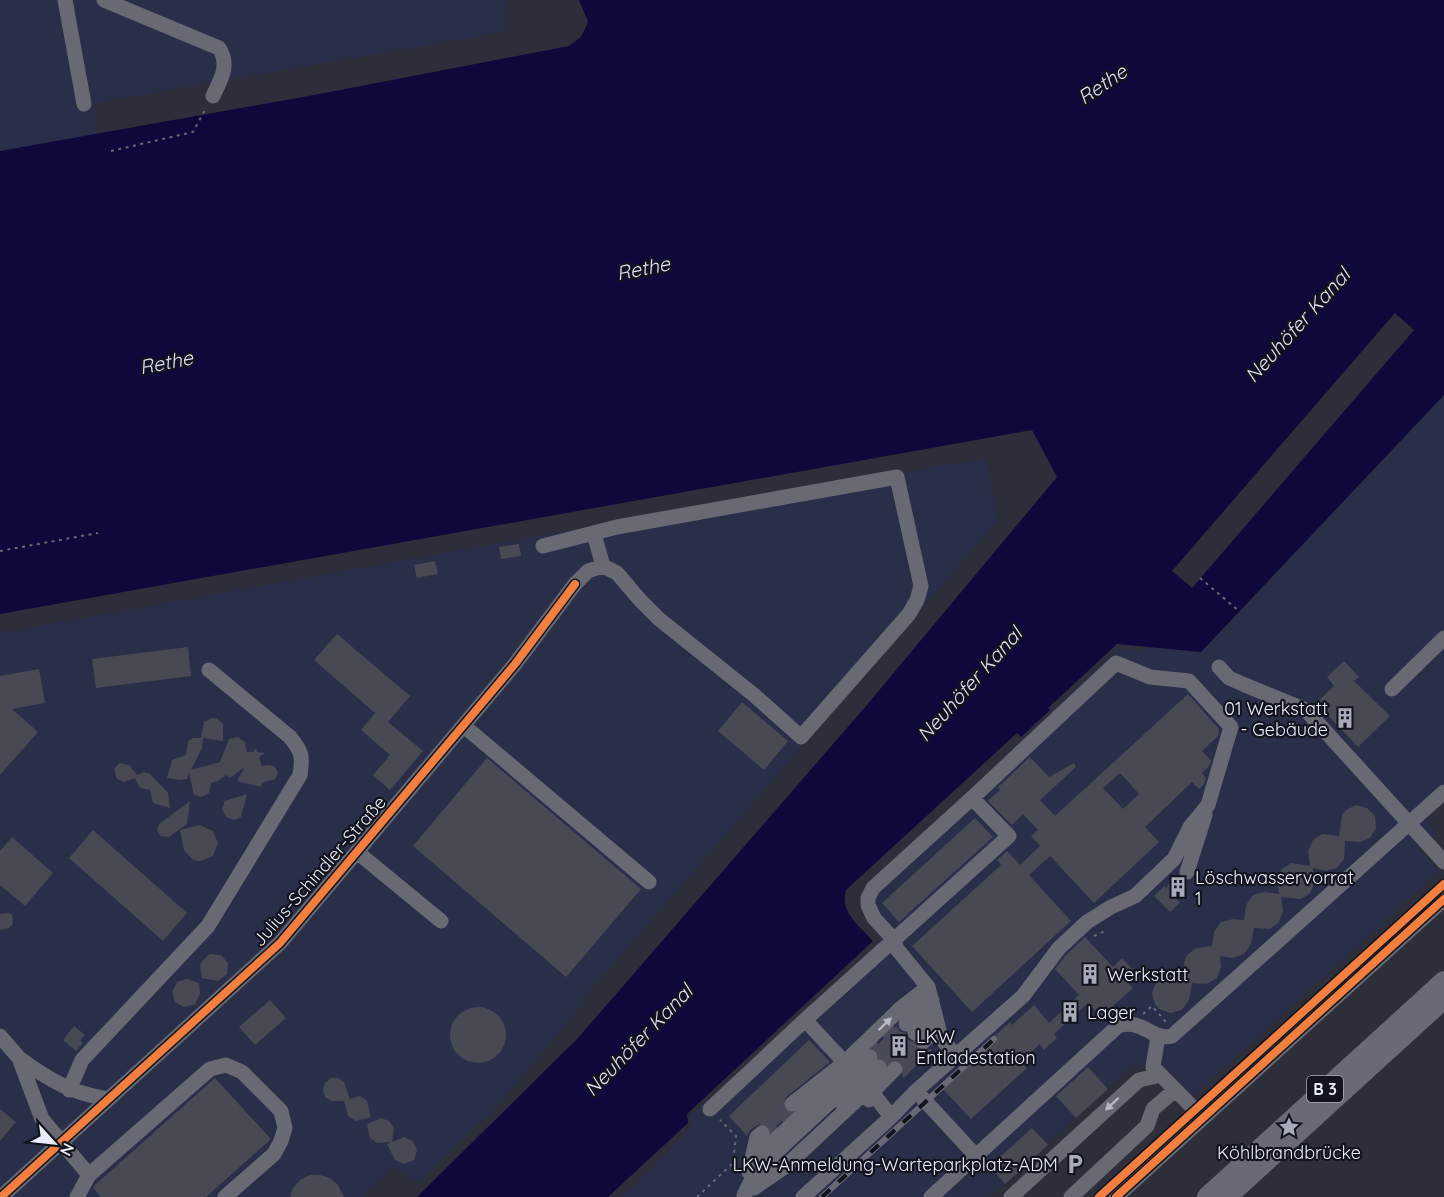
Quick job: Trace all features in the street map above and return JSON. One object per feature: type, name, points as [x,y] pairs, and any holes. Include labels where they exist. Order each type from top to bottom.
[{"type":"main road","name":"B 3","points":[[1206,1197],[1444,981]]},
{"type":"main road","name":"B 3","points":[[1227,1197],[1444,999]]},
{"type":"street","points":[[65,0],[84,104]]},
{"type":"street","points":[[104,0],[219,48],[225,65],[223,76],[213,96]]},
{"type":"street","points":[[543,546],[617,527],[663,518],[897,477],[921,586],[917,600],[909,614],[801,737],[754,695],[659,619],[617,573],[603,566],[594,534]]},
{"type":"street","name":"Julius-Schindler-Straße","points":[[1,1197],[280,943],[515,664],[575,584],[588,571],[603,566]]},
{"type":"street","points":[[1392,689],[1444,638]]},
{"type":"street","points":[[956,1056],[941,1038],[933,1007],[897,949],[894,940],[874,918],[868,905],[868,898],[873,888],[1116,663],[1150,678],[1188,681],[1231,727],[1187,872]]},
{"type":"street","points":[[1219,668],[1230,678],[1306,710],[1444,862]]},
{"type":"street","points":[[69,1090],[82,1060],[208,926],[300,775],[303,759],[300,749],[290,737],[209,670]]},
{"type":"street","points":[[464,726],[649,882]]},
{"type":"street","points":[[1165,1032],[1166,1037],[1172,1036],[1444,792]]},
{"type":"street","points":[[710,1109],[1009,836],[972,798]]},
{"type":"street","points":[[803,1197],[891,1117],[916,1091],[1023,996],[1059,948],[1087,922],[1135,896],[1174,859],[1190,827],[1208,805]]},
{"type":"street","points":[[357,852],[441,921]]},
{"type":"street","points":[[1116,1197],[1444,899]]},
{"type":"street","points":[[933,1007],[915,1033],[933,1007]]},
{"type":"street","points":[[858,1078],[900,1009],[933,1007]]},
{"type":"street","points":[[805,1020],[891,1117]]},
{"type":"street","points":[[931,1197],[1118,1026],[1132,1024],[1165,1032]]},
{"type":"street","points":[[1165,1032],[1153,1067],[1203,1118]]},
{"type":"street","points":[[0,1036],[19,1058],[49,1079],[69,1090],[108,1099]]},
{"type":"street","points":[[19,1058],[42,1119],[89,1175]]},
{"type":"street","points":[[743,1196],[774,1153],[875,1062]]},
{"type":"street","points":[[77,1197],[89,1175],[210,1069],[226,1065],[242,1072],[281,1111],[285,1128],[274,1154],[225,1197]]},
{"type":"street","points":[[792,1104],[858,1078],[895,1069]]},
{"type":"street","points":[[1011,1197],[1138,1080],[1161,1075]]},
{"type":"street","points":[[743,1196],[774,1153],[868,1102],[858,1078]]},
{"type":"street","points":[[1071,1197],[1147,1126],[1153,1109],[1175,1090]]},
{"type":"street","points":[[916,1091],[976,1156]]},
{"type":"street","points":[[743,1196],[774,1153]]},
{"type":"path","points":[[111,151],[193,132],[213,96]]},
{"type":"path","points":[[0,551],[98,533]]},
{"type":"path","points":[[1200,578],[1239,611]]},
{"type":"path","points":[[1132,1024],[1152,1006],[1165,1032]]},
{"type":"path","points":[[697,1197],[733,1163],[736,1136],[710,1109]]},
{"type":"shaded area","points":[[0,0],[506,0],[504,32],[94,103],[98,138],[0,156]]},
{"type":"shaded area","points":[[1444,395],[1444,800],[1425,820],[1437,833],[1419,849],[1439,871],[1193,1096],[1167,1067],[1132,1065],[989,1197],[622,1197],[692,1128],[689,1117],[880,941],[881,935],[862,911],[860,902],[862,891],[867,885],[1010,753],[1009,751],[1117,649],[1144,651],[1148,647],[1201,652]]},
{"type":"shaded area","points":[[987,458],[997,521],[582,1000],[584,1003],[485,1120],[480,1121],[419,1182],[394,1167],[365,1193],[367,1197],[0,1197],[0,633],[782,492]]},
{"type":"water","points":[[579,0],[1444,0],[1444,395],[1201,652],[1117,644],[1048,708],[1050,710],[1021,737],[1017,733],[846,890],[848,912],[873,941],[687,1114],[688,1123],[608,1197],[417,1197],[578,1038],[866,706],[1057,477],[1032,430],[0,614],[0,151],[314,95],[569,46],[581,37],[588,22]]},
{"type":"pier","points":[[1395,313],[1414,330],[1192,588],[1172,571]]},
{"type":"building","points":[[519,544],[521,556],[501,559],[499,547]]},
{"type":"building","points":[[435,561],[438,574],[417,578],[414,565]]},
{"type":"building","points":[[337,634],[410,696],[388,722],[423,751],[390,790],[373,775],[390,755],[361,730],[375,713],[314,660]]},
{"type":"building","points":[[188,647],[191,676],[96,688],[92,659]]},
{"type":"building","name":"01 Werkstatt - Gebäude","points":[[1344,661],[1359,677],[1354,681],[1390,716],[1358,747],[1316,703],[1334,686],[1327,677]]},
{"type":"building","points":[[39,669],[45,703],[12,709],[38,732],[0,775],[0,676]]},
{"type":"building","points":[[1188,694],[1219,729],[1218,736],[1202,751],[1211,761],[1202,773],[1206,778],[1204,784],[1199,789],[1192,782],[1145,827],[1159,842],[1094,903],[1050,856],[1029,875],[1071,921],[972,1012],[912,946],[1001,865],[997,860],[1007,851],[1020,865],[1040,846],[1031,836],[1038,830],[1023,814],[1012,825],[988,801],[1000,790],[998,787],[1030,757],[1049,777],[1074,763],[1076,767],[1040,800],[1055,816]],"holes":[[[1120,773],[1139,794],[1123,809],[1103,788]]]},
{"type":"building","points":[[742,702],[788,741],[764,770],[718,731]]},
{"type":"building","points":[[216,718],[223,724],[223,741],[203,738],[202,748],[191,770],[220,762],[229,739],[238,737],[245,742],[247,752],[253,752],[256,748],[257,752],[265,753],[259,757],[262,766],[275,767],[278,773],[275,779],[262,783],[261,787],[237,781],[245,767],[230,778],[226,775],[211,783],[209,793],[201,797],[194,795],[189,773],[187,779],[167,778],[172,760],[186,755],[188,741],[201,738],[204,722]]},
{"type":"building","points":[[487,758],[641,889],[566,977],[413,846]]},
{"type":"building","points":[[119,763],[129,765],[137,775],[144,772],[150,774],[168,793],[170,808],[153,803],[150,790],[140,788],[135,778],[124,782],[117,779],[114,769]]},
{"type":"building","points":[[247,794],[241,817],[234,820],[226,817],[222,809],[225,801]]},
{"type":"building","points":[[190,801],[187,824],[169,837],[160,836],[157,830],[159,824]]},
{"type":"building","points":[[1356,805],[1367,808],[1375,816],[1376,828],[1370,838],[1360,842],[1345,841],[1344,859],[1337,868],[1326,871],[1313,868],[1315,882],[1310,893],[1301,899],[1281,897],[1283,911],[1279,922],[1270,929],[1254,928],[1251,944],[1244,954],[1233,958],[1220,956],[1221,967],[1217,978],[1207,984],[1192,983],[1189,1000],[1182,1010],[1170,1013],[1159,1009],[1152,993],[1156,982],[1166,975],[1182,976],[1188,954],[1197,948],[1212,946],[1214,932],[1221,922],[1233,919],[1244,920],[1246,905],[1253,895],[1264,892],[1279,894],[1277,881],[1281,870],[1291,863],[1310,866],[1308,851],[1313,840],[1322,834],[1339,836],[1342,815]]},
{"type":"building","points":[[975,818],[993,837],[899,922],[882,903]]},
{"type":"building","points":[[200,825],[213,831],[218,843],[213,856],[200,861],[193,860],[184,850],[180,830]]},
{"type":"building","points":[[93,830],[187,913],[163,941],[69,858]]},
{"type":"building","points":[[12,837],[53,873],[25,906],[0,885],[0,851]]},
{"type":"building","points":[[1177,877],[1186,881],[1187,888],[1175,897],[1180,903],[1170,912],[1154,896]]},
{"type":"building","points":[[0,914],[12,914],[13,924],[9,928],[0,930]]},
{"type":"building","points":[[1085,937],[1113,967],[1122,958],[1134,971],[1125,980],[1133,988],[1101,1017],[1088,1003],[1054,1034],[1057,1038],[1044,1050],[1040,1044],[1021,1061],[1027,1068],[971,1119],[940,1086],[1010,1022],[1012,1025],[1034,1005],[1049,1023],[1079,995],[1055,969]]},
{"type":"building","points":[[210,954],[221,955],[228,963],[227,974],[218,981],[202,978],[200,966]]},
{"type":"building","points":[[187,979],[199,983],[200,994],[195,1004],[184,1007],[175,1002],[172,992],[177,982]]},
{"type":"building","points":[[270,1000],[286,1018],[255,1045],[239,1027]]},
{"type":"building","points":[[478,1007],[489,1009],[498,1015],[504,1024],[506,1035],[504,1046],[498,1055],[489,1061],[478,1063],[467,1061],[458,1055],[452,1046],[450,1035],[452,1024],[458,1015],[467,1009]]},
{"type":"building","points":[[74,1026],[85,1035],[80,1040],[83,1043],[76,1051],[63,1040]]},
{"type":"building","points":[[897,1026],[899,1031],[906,1033],[909,1040],[914,1042],[921,1052],[932,1050],[904,1078],[902,1076],[904,1067],[901,1062],[893,1060],[887,1063],[879,1058],[878,1051],[874,1048]]},
{"type":"building","points":[[809,1040],[830,1062],[786,1097],[783,1106],[790,1113],[771,1131],[766,1124],[760,1124],[751,1129],[747,1136],[729,1116]]},
{"type":"building","points":[[1088,1067],[1108,1089],[1076,1118],[1056,1096]]},
{"type":"building","points":[[215,1078],[271,1139],[206,1197],[101,1197],[93,1188],[95,1185]]},
{"type":"building","points":[[331,1078],[338,1078],[344,1082],[350,1099],[360,1096],[367,1101],[371,1117],[356,1121],[348,1116],[344,1101],[331,1101],[325,1097],[323,1090],[325,1083]]},
{"type":"building","points":[[0,1109],[16,1122],[0,1141]]},
{"type":"building","points":[[381,1118],[389,1121],[394,1128],[392,1142],[404,1137],[413,1141],[417,1150],[414,1160],[404,1164],[395,1160],[387,1144],[391,1142],[377,1143],[370,1138],[367,1124]]},
{"type":"building","points":[[1032,1128],[1048,1145],[1005,1184],[990,1166]]},
{"type":"building","points":[[310,1175],[330,1178],[338,1185],[344,1197],[290,1197],[293,1188],[300,1180]]},
{"type":"tunnel","points":[[870,1057],[906,1024]]},
{"type":"tunnel","points":[[879,1067],[915,1033]]},
{"type":"tunnel","points":[[895,1069],[923,1042]]},
{"type":"tunnel","points":[[762,1133],[792,1104]]},
{"type":"railway","points":[[822,1197],[994,1039]]},
{"type":"cycle path","points":[[1,1197],[280,943],[515,664],[575,584]]},
{"type":"cycle path","points":[[1099,1197],[1444,884]]},
{"type":"cycle path","points":[[1116,1197],[1444,899]]},
{"type":"place","name":"01 Werkstatt - Gebäude","points":[[1345,718]]},
{"type":"place","name":"Löschwasservorrat 1","points":[[1178,887]]},
{"type":"place","name":"Werkstatt","points":[[1090,974]]},
{"type":"place","name":"Lager","points":[[1070,1012]]},
{"type":"place","name":"LKW Entladestation","points":[[899,1046]]},
{"type":"place","name":"Köhlbrandbrücke","points":[[1289,1127]]},
{"type":"place","name":"LKW-Anmeldung-Warteparkplatz-ADM","points":[[1075,1164]]},
{"type":"water label","name":"Rethe","points":[[1102,84]]},
{"type":"water label","name":"Rethe","points":[[643,268]]},
{"type":"water label","name":"Neuhöfer Kanal","points":[[1297,325]]},
{"type":"water label","name":"Rethe","points":[[166,362]]},
{"type":"water label","name":"Neuhöfer Kanal","points":[[969,684]]},
{"type":"water label","name":"Neuhöfer Kanal","points":[[638,1040]]}]
